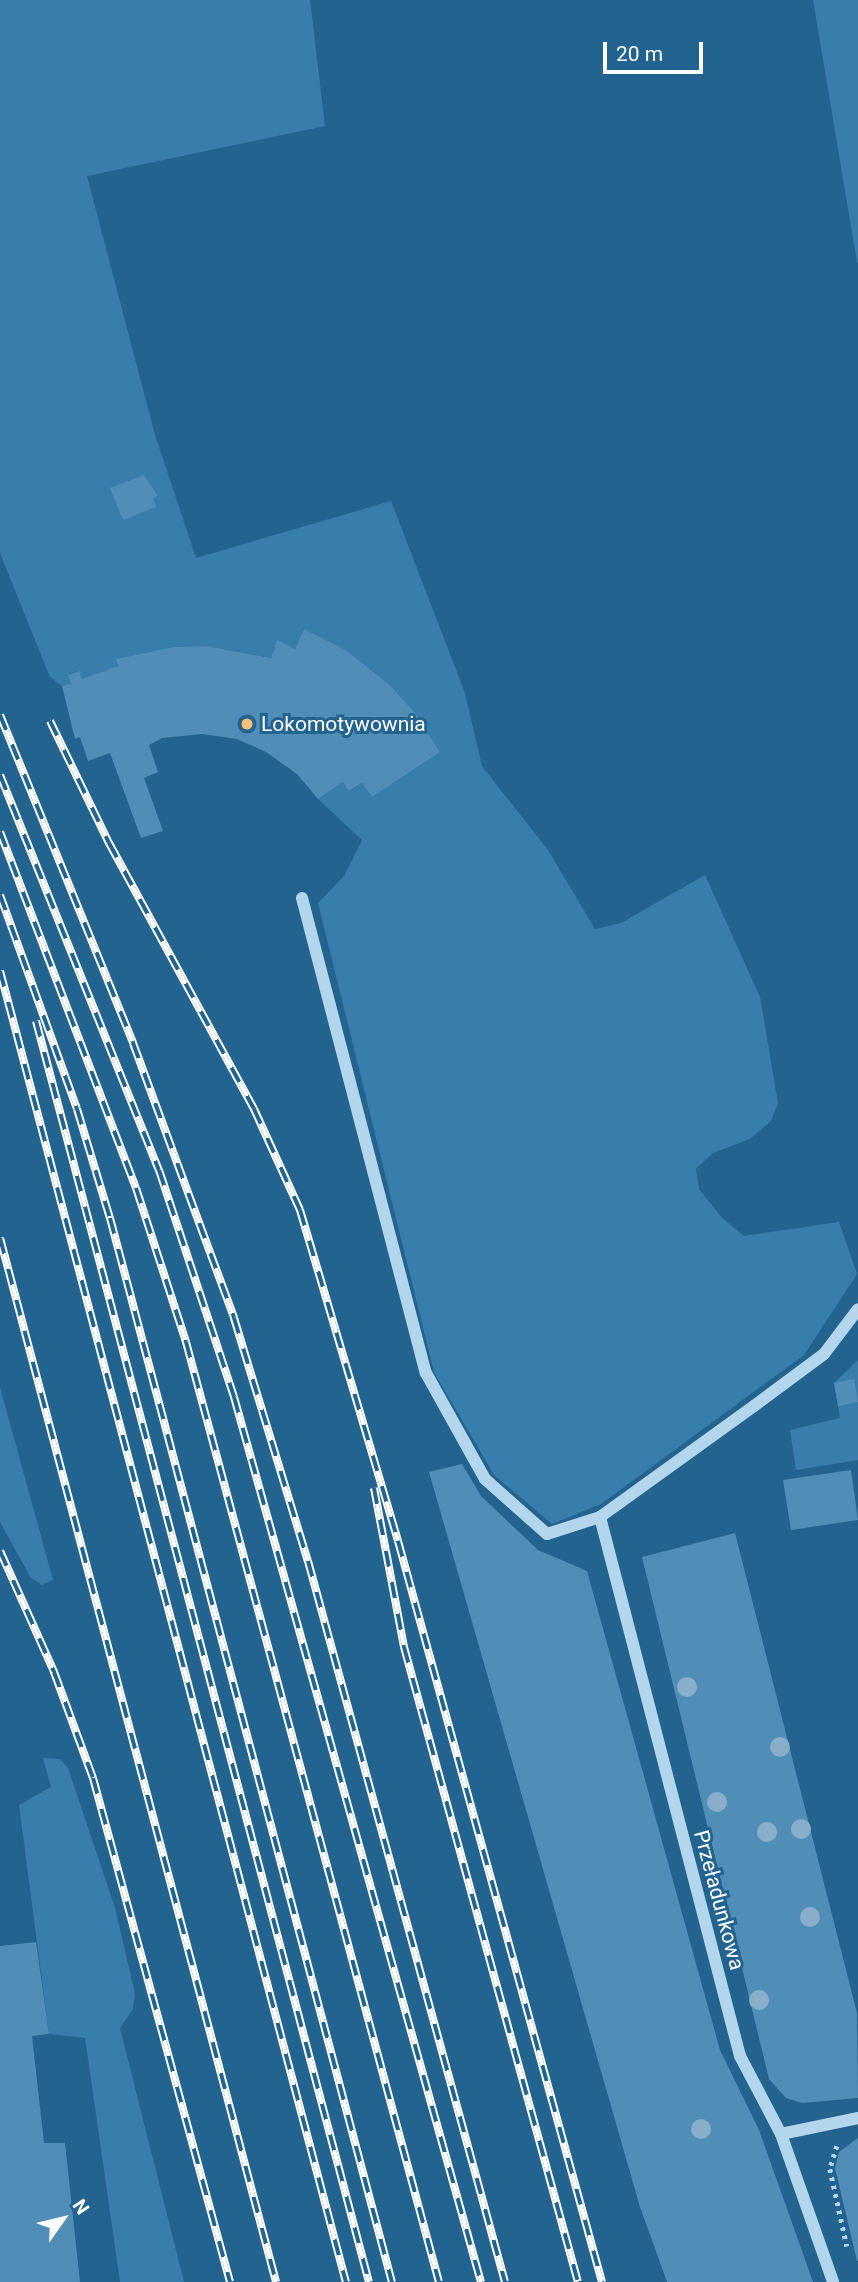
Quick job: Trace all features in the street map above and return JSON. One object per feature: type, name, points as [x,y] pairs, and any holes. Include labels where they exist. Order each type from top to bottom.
[{"type":"street","points":[[302,898],[426,1373],[485,1479],[547,1534],[600,1517],[824,1354],[858,1309]]},
{"type":"street","name":"Przeładunkowa","points":[[600,1517],[740,2056],[781,2134],[833,2282]]},
{"type":"street","points":[[781,2134],[858,2118]]},
{"type":"path","points":[[841,2141],[830,2169],[850,2257]]},
{"type":"shaded area","points":[[0,0],[310,0],[325,126],[87,176],[155,435],[196,558],[391,501],[465,693],[482,766],[548,850],[595,929],[621,923],[705,875],[760,997],[778,1103],[771,1121],[750,1139],[713,1153],[696,1169],[699,1189],[722,1218],[744,1236],[839,1222],[857,1274],[804,1355],[601,1504],[552,1524],[494,1475],[434,1372],[318,903],[344,876],[362,840],[318,799],[343,782],[350,791],[362,783],[372,797],[440,752],[417,715],[390,685],[346,650],[304,629],[295,649],[277,641],[271,658],[207,646],[173,647],[117,659],[118,666],[82,679],[78,671],[69,674],[71,683],[62,686],[50,677],[0,553]]},
{"type":"shaded area","points":[[813,0],[858,0],[858,263],[857,262]]},
{"type":"shaded area","points":[[858,1360],[858,1460],[796,1470],[790,1430],[840,1418],[834,1383]]},
{"type":"shaded area","points":[[0,1387],[53,1580],[42,1585],[31,1578],[0,1522]]},
{"type":"shaded area","points":[[43,1758],[60,1759],[68,1768],[115,1908],[135,1994],[133,2009],[120,2028],[184,2282],[120,2282],[85,2038],[49,2034],[19,1805],[51,1787]]},
{"type":"building","points":[[144,475],[158,496],[153,498],[156,507],[123,520],[110,488]]},
{"type":"building","name":"Lokomotywownia","points":[[304,629],[346,650],[390,685],[417,715],[440,752],[372,797],[362,783],[349,791],[343,782],[318,799],[297,774],[266,752],[237,739],[202,734],[162,738],[149,745],[158,772],[144,778],[163,831],[141,838],[110,753],[88,761],[80,737],[75,739],[62,686],[71,683],[68,675],[79,671],[82,679],[118,666],[116,659],[173,647],[207,646],[271,658],[277,640],[295,649]]},
{"type":"building","points":[[854,1379],[858,1402],[838,1406],[834,1383]]},
{"type":"building","points":[[462,1464],[481,1496],[538,1550],[587,1571],[720,2050],[759,2130],[813,2282],[667,2282],[640,2207],[429,1472]]},
{"type":"building","points":[[851,1470],[858,1520],[791,1530],[783,1480]]},
{"type":"building","points":[[735,1533],[857,2013],[858,2098],[802,2103],[786,2098],[769,2079],[642,1557]]},
{"type":"building","points":[[36,1942],[49,2034],[32,2036],[44,2143],[65,2143],[80,2282],[0,2282],[0,1946]]},
{"type":"building","points":[[858,2138],[857,2261],[835,2168],[839,2152]]},
{"type":"railway","points":[[0,715],[133,1043],[234,1318],[308,1561],[505,2282]]},
{"type":"railway","points":[[50,721],[109,843],[254,1109],[300,1210],[398,1541],[602,2282]]},
{"type":"railway","points":[[0,775],[159,1170],[234,1397],[481,2282]]},
{"type":"railway","points":[[0,832],[136,1188],[186,1342],[439,2282]]},
{"type":"railway","points":[[0,895],[77,1109],[110,1218],[392,2282]]},
{"type":"railway","points":[[0,971],[346,2282]]},
{"type":"railway","points":[[36,1021],[369,2282]]},
{"type":"railway","points":[[0,1238],[276,2282]]},
{"type":"railway","points":[[374,1488],[404,1647],[578,2282]]},
{"type":"railway","points":[[0,1551],[54,1672],[93,1778],[230,2282]]},
{"type":"place","name":"Lokomotywownia","points":[[247,724]]}]
